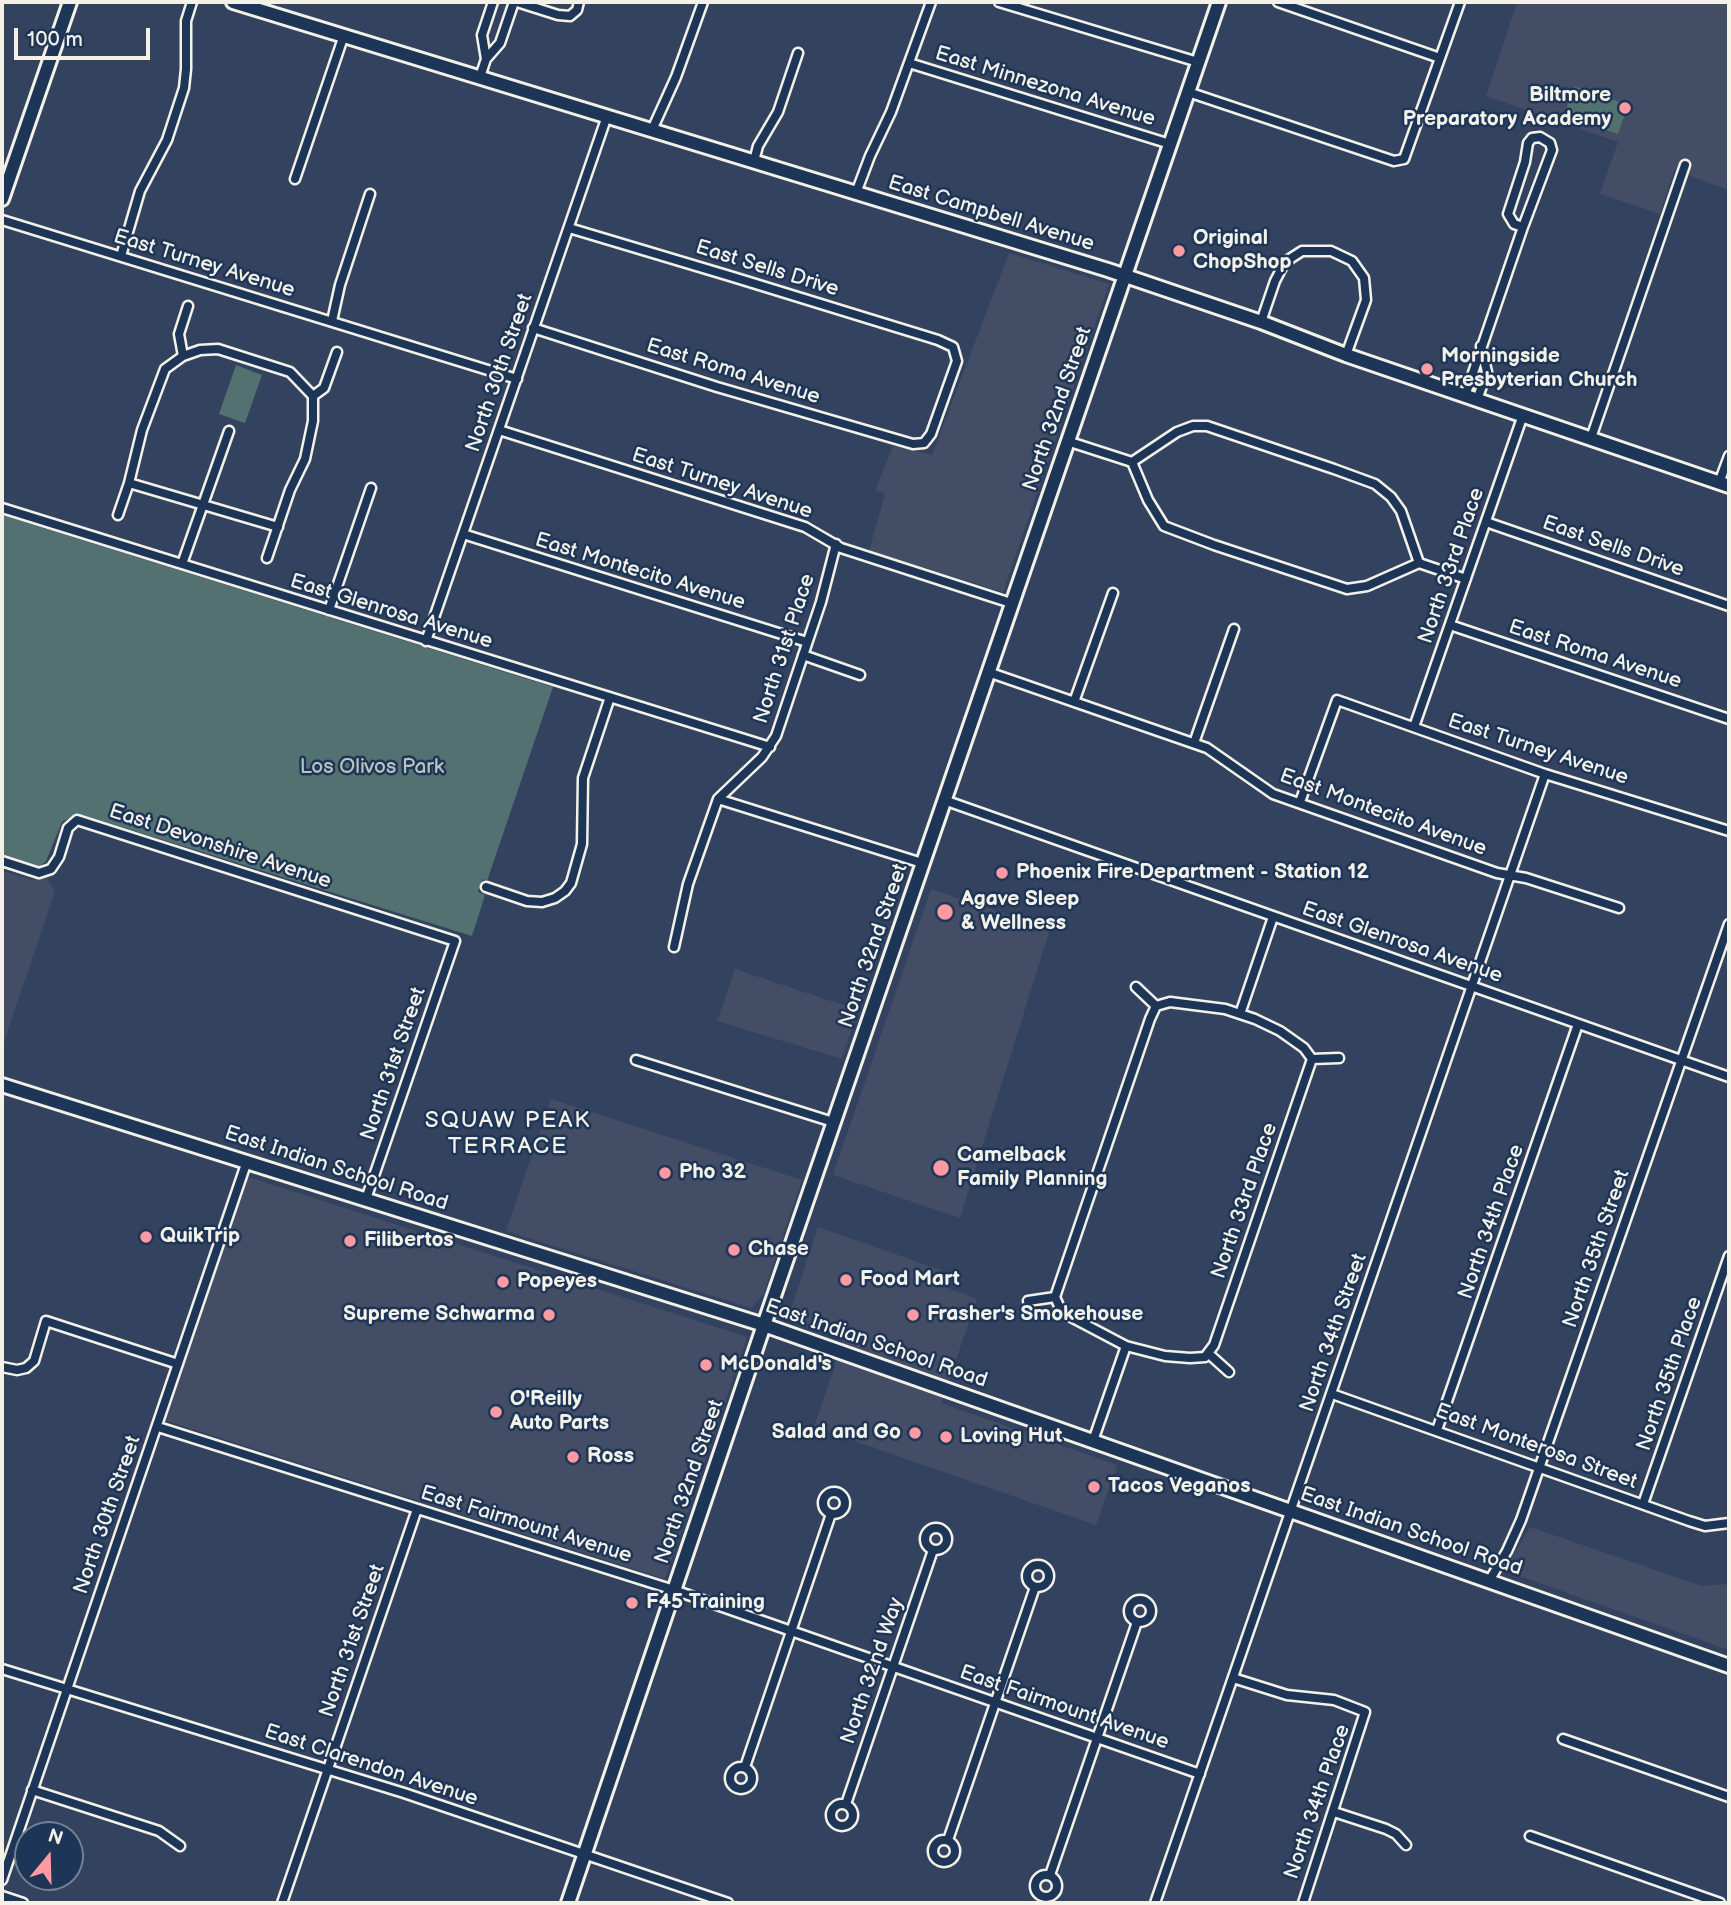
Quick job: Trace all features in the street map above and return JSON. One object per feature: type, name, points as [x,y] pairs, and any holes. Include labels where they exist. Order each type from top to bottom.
[{"type":"main road","points":[[2,198],[70,2]]},
{"type":"main road","name":"East Campbell Avenue","points":[[233,2],[1125,275],[1346,355],[1724,484]]},
{"type":"main road","name":"North 32nd Street","points":[[568,1903],[833,1122],[1219,2]]},
{"type":"main road","name":"East Indian School Road","points":[[2,1086],[764,1325],[1729,1666]]},
{"type":"street","points":[[121,256],[140,191],[167,140],[184,88],[187,69],[186,21],[192,2]]},
{"type":"street","points":[[486,59],[482,36],[493,2]]},
{"type":"street","points":[[480,78],[486,59],[500,43],[515,2],[570,16],[577,10],[579,2]]},
{"type":"street","points":[[652,130],[672,87],[703,2]]},
{"type":"street","points":[[856,193],[909,64],[931,2]]},
{"type":"street","points":[[999,2],[1198,62]]},
{"type":"street","points":[[1278,2],[1440,58]]},
{"type":"street","points":[[1188,92],[1394,161],[1404,159],[1460,2]]},
{"type":"street","points":[[486,25],[504,30]]},
{"type":"street","points":[[295,178],[344,35]]},
{"type":"street","points":[[754,161],[758,146],[778,112],[799,53]]},
{"type":"street","name":"East Minnezona Avenue","points":[[909,64],[1170,144]]},
{"type":"street","name":"North 30th Street","points":[[426,641],[607,116]]},
{"type":"street","points":[[1471,398],[1475,363],[1552,150],[1550,143],[1540,138],[1532,138],[1528,143],[1525,162],[1508,214],[1514,224],[1522,227]]},
{"type":"street","points":[[1591,438],[1685,165]]},
{"type":"street","points":[[332,321],[340,285],[370,194]]},
{"type":"street","name":"East Turney Avenue","points":[[2,220],[516,379]]},
{"type":"street","name":"East Sells Drive","points":[[569,228],[953,347],[957,361],[931,434],[924,443]]},
{"type":"street","points":[[1261,322],[1275,281],[1285,262],[1302,251],[1331,251],[1352,261],[1364,278],[1366,300],[1346,355]]},
{"type":"street","points":[[183,356],[179,334],[188,306]]},
{"type":"street","name":"East Roma Avenue","points":[[533,328],[717,387],[913,444],[924,443]]},
{"type":"street","points":[[1471,398],[1487,372],[1481,346]]},
{"type":"street","points":[[118,515],[130,483],[142,430],[165,369],[183,356],[200,350],[218,349],[290,372],[313,396],[313,421],[305,458],[290,490],[267,558]]},
{"type":"street","points":[[313,396],[324,388],[337,352]]},
{"type":"street","points":[[1475,363],[1486,366]]},
{"type":"street","name":"North 33rd Place","points":[[1414,727],[1523,415]]},
{"type":"street","points":[[1132,462],[1177,432],[1193,426],[1207,426],[1334,469],[1375,485],[1391,497],[1401,511],[1419,563]]},
{"type":"street","name":"East Turney Avenue","points":[[499,430],[805,527],[836,544],[871,558],[1011,603]]},
{"type":"street","points":[[182,564],[229,431]]},
{"type":"street","points":[[1067,441],[1132,462],[1148,500],[1164,526],[1214,545],[1347,589],[1367,586],[1419,563],[1466,579]]},
{"type":"street","points":[[1724,484],[1729,456]]},
{"type":"street","points":[[130,483],[278,527]]},
{"type":"street","points":[[329,610],[371,488]]},
{"type":"street","name":"East Glenrosa Avenue","points":[[2,508],[770,747]]},
{"type":"street","name":"East Sells Drive","points":[[1486,522],[1729,606]]},
{"type":"street","name":"East Montecito Avenue","points":[[463,534],[807,642]]},
{"type":"street","name":"North 31st Place","points":[[674,947],[688,884],[718,799],[770,747],[821,602],[836,544]]},
{"type":"street","points":[[1074,702],[1113,593]]},
{"type":"street","name":"East Roma Avenue","points":[[1450,625],[1729,719]]},
{"type":"street","points":[[1194,743],[1234,629]]},
{"type":"street","points":[[803,655],[860,675]]},
{"type":"street","name":"East Montecito Avenue","points":[[988,672],[1194,743],[1218,754],[1273,794],[1510,876],[1526,878],[1619,908]]},
{"type":"street","points":[[486,887],[535,902],[555,898],[565,891],[582,844],[583,778],[610,697]]},
{"type":"street","name":"East Turney Avenue","points":[[1300,802],[1336,700],[1545,774],[1729,831]]},
{"type":"street","name":"North 34th Street","points":[[1155,1903],[1545,774]]},
{"type":"street","points":[[718,799],[922,863]]},
{"type":"street","name":"East Glenrosa Avenue","points":[[944,800],[1729,1077]]},
{"type":"street","name":"East Devonshire Avenue","points":[[2,861],[38,873],[51,869],[59,857],[68,828],[78,820],[455,941]]},
{"type":"street","points":[[1240,1014],[1273,917]]},
{"type":"street","name":"North 35th Street","points":[[1489,1581],[1512,1541],[1540,1468],[1729,927]]},
{"type":"street","name":"North 31st Street","points":[[366,1199],[455,941]]},
{"type":"street","points":[[1136,987],[1156,1006]]},
{"type":"street","points":[[1156,1006],[1170,1002],[1224,1009],[1280,1031],[1304,1048],[1312,1059],[1339,1058]]},
{"type":"street","points":[[1156,1006],[1055,1297],[1059,1306],[1071,1317],[1126,1346],[1177,1357],[1205,1357],[1209,1353],[1230,1373]]},
{"type":"street","name":"North 34th Place","points":[[1437,1430],[1578,1024]]},
{"type":"street","name":"North 33rd Place","points":[[1209,1353],[1312,1059]]},
{"type":"street","points":[[636,1060],[833,1122]]},
{"type":"street","name":"North 30th Street","points":[[2,1880],[247,1161]]},
{"type":"street","name":"North 35th Place","points":[[1643,1504],[1729,1256]]},
{"type":"street","points":[[1028,1301],[1055,1297]]},
{"type":"street","points":[[2,1367],[17,1370],[26,1368],[34,1361],[46,1321],[178,1364]]},
{"type":"street","points":[[1093,1441],[1126,1346]]},
{"type":"street","name":"East Monterosa Street","points":[[1332,1394],[1705,1526],[1729,1523]]},
{"type":"street","name":"East Fairmount Avenue","points":[[158,1427],[674,1590],[1200,1774]]},
{"type":"street","name":"North 31st Street","points":[[283,1903],[417,1509]]},
{"type":"street","points":[[745,1768],[831,1514]]},
{"type":"street","name":"North 32nd Way","points":[[846,1804],[933,1550]]},
{"type":"street","points":[[948,1840],[1035,1587]]},
{"type":"street","points":[[1050,1875],[1137,1622]]},
{"type":"street","name":"East Clarendon Avenue","points":[[2,1669],[328,1770],[585,1853],[728,1903]]},
{"type":"street","name":"North 34th Place","points":[[1233,1678],[1287,1695],[1334,1700],[1366,1712],[1303,1903]]},
{"type":"street","points":[[1563,1739],[1729,1797]]},
{"type":"street","points":[[32,1790],[159,1831],[180,1846]]},
{"type":"street","points":[[1334,1812],[1386,1829],[1396,1834],[1406,1845]]},
{"type":"street","points":[[1530,1836],[1720,1903]]},
{"type":"street","points":[[2,1896],[23,1903]]},
{"type":"shaded area","name":"Biltmore Preparatory Academy","points":[[1517,2],[1729,2],[1729,190],[1674,170],[1660,214],[1600,194],[1618,142],[1486,96]]},
{"type":"shaded area","points":[[1009,253],[1109,284],[1003,592],[869,551],[885,494],[875,490],[893,446],[932,455]]},
{"type":"shaded area","points":[[2,871],[32,880],[47,878],[55,891],[2,1048]]},
{"type":"shaded area","points":[[931,889],[1050,929],[960,1218],[833,1175]]},
{"type":"shaded area","points":[[735,969],[858,1010],[842,1059],[717,1021]]},
{"type":"shaded area","points":[[551,1099],[802,1180],[763,1295],[751,1308],[506,1231]]},
{"type":"shaded area","points":[[248,1177],[747,1337],[665,1579],[164,1420]]},
{"type":"shaded area","points":[[818,1227],[941,1270],[937,1284],[977,1299],[941,1403],[1117,1465],[1096,1525],[814,1427],[844,1338],[793,1320],[790,1312]]},
{"type":"shaded area","points":[[1530,1527],[1702,1586],[1729,1584],[1729,1650],[1511,1573],[1508,1564]]},
{"type":"green space","points":[[1574,86],[1628,105],[1618,134],[1564,115]]},
{"type":"green space","points":[[236,365],[262,375],[245,423],[219,414]]},
{"type":"green space","name":"Los Olivos Park","points":[[2,515],[553,687],[487,881],[483,879],[478,892],[485,895],[472,936],[83,815],[73,816],[62,822],[46,861],[39,867],[2,855]]},
{"type":"place","name":"Biltmore Preparatory Academy","points":[[1625,108]]},
{"type":"place","name":"Original ChopShop","points":[[1179,251]]},
{"type":"place","name":"Morningside Presbyterian Church","points":[[1427,369]]},
{"type":"place","name":"Phoenix Fire Department - Station 12","points":[[1002,873]]},
{"type":"place","name":"Agave Sleep & Wellness","points":[[945,912]]},
{"type":"place","name":"Camelback Family Planning","points":[[941,1168]]},
{"type":"place","name":"Pho 32","points":[[665,1173]]},
{"type":"place","name":"QuikTrip","points":[[146,1237]]},
{"type":"place","name":"Filibertos","points":[[350,1241]]},
{"type":"place","name":"Chase","points":[[734,1250]]},
{"type":"place","name":"Food Mart","points":[[846,1280]]},
{"type":"place","name":"Popeyes","points":[[503,1282]]},
{"type":"place","name":"Supreme Schwarma","points":[[549,1315]]},
{"type":"place","name":"Frasher's Smokehouse","points":[[913,1315]]},
{"type":"place","name":"McDonald's","points":[[706,1365]]},
{"type":"place","name":"O'Reilly Auto Parts","points":[[496,1412]]},
{"type":"place","name":"Salad and Go","points":[[915,1433]]},
{"type":"place","name":"Loving Hut","points":[[946,1437]]},
{"type":"place","name":"Ross","points":[[573,1457]]},
{"type":"place","name":"Tacos Veganos","points":[[1094,1487]]},
{"type":"place","name":"F45 Training","points":[[632,1603]]},
{"type":"district","name":"SQUAW PEAK TERRACE","points":[[508,1134]]}]
